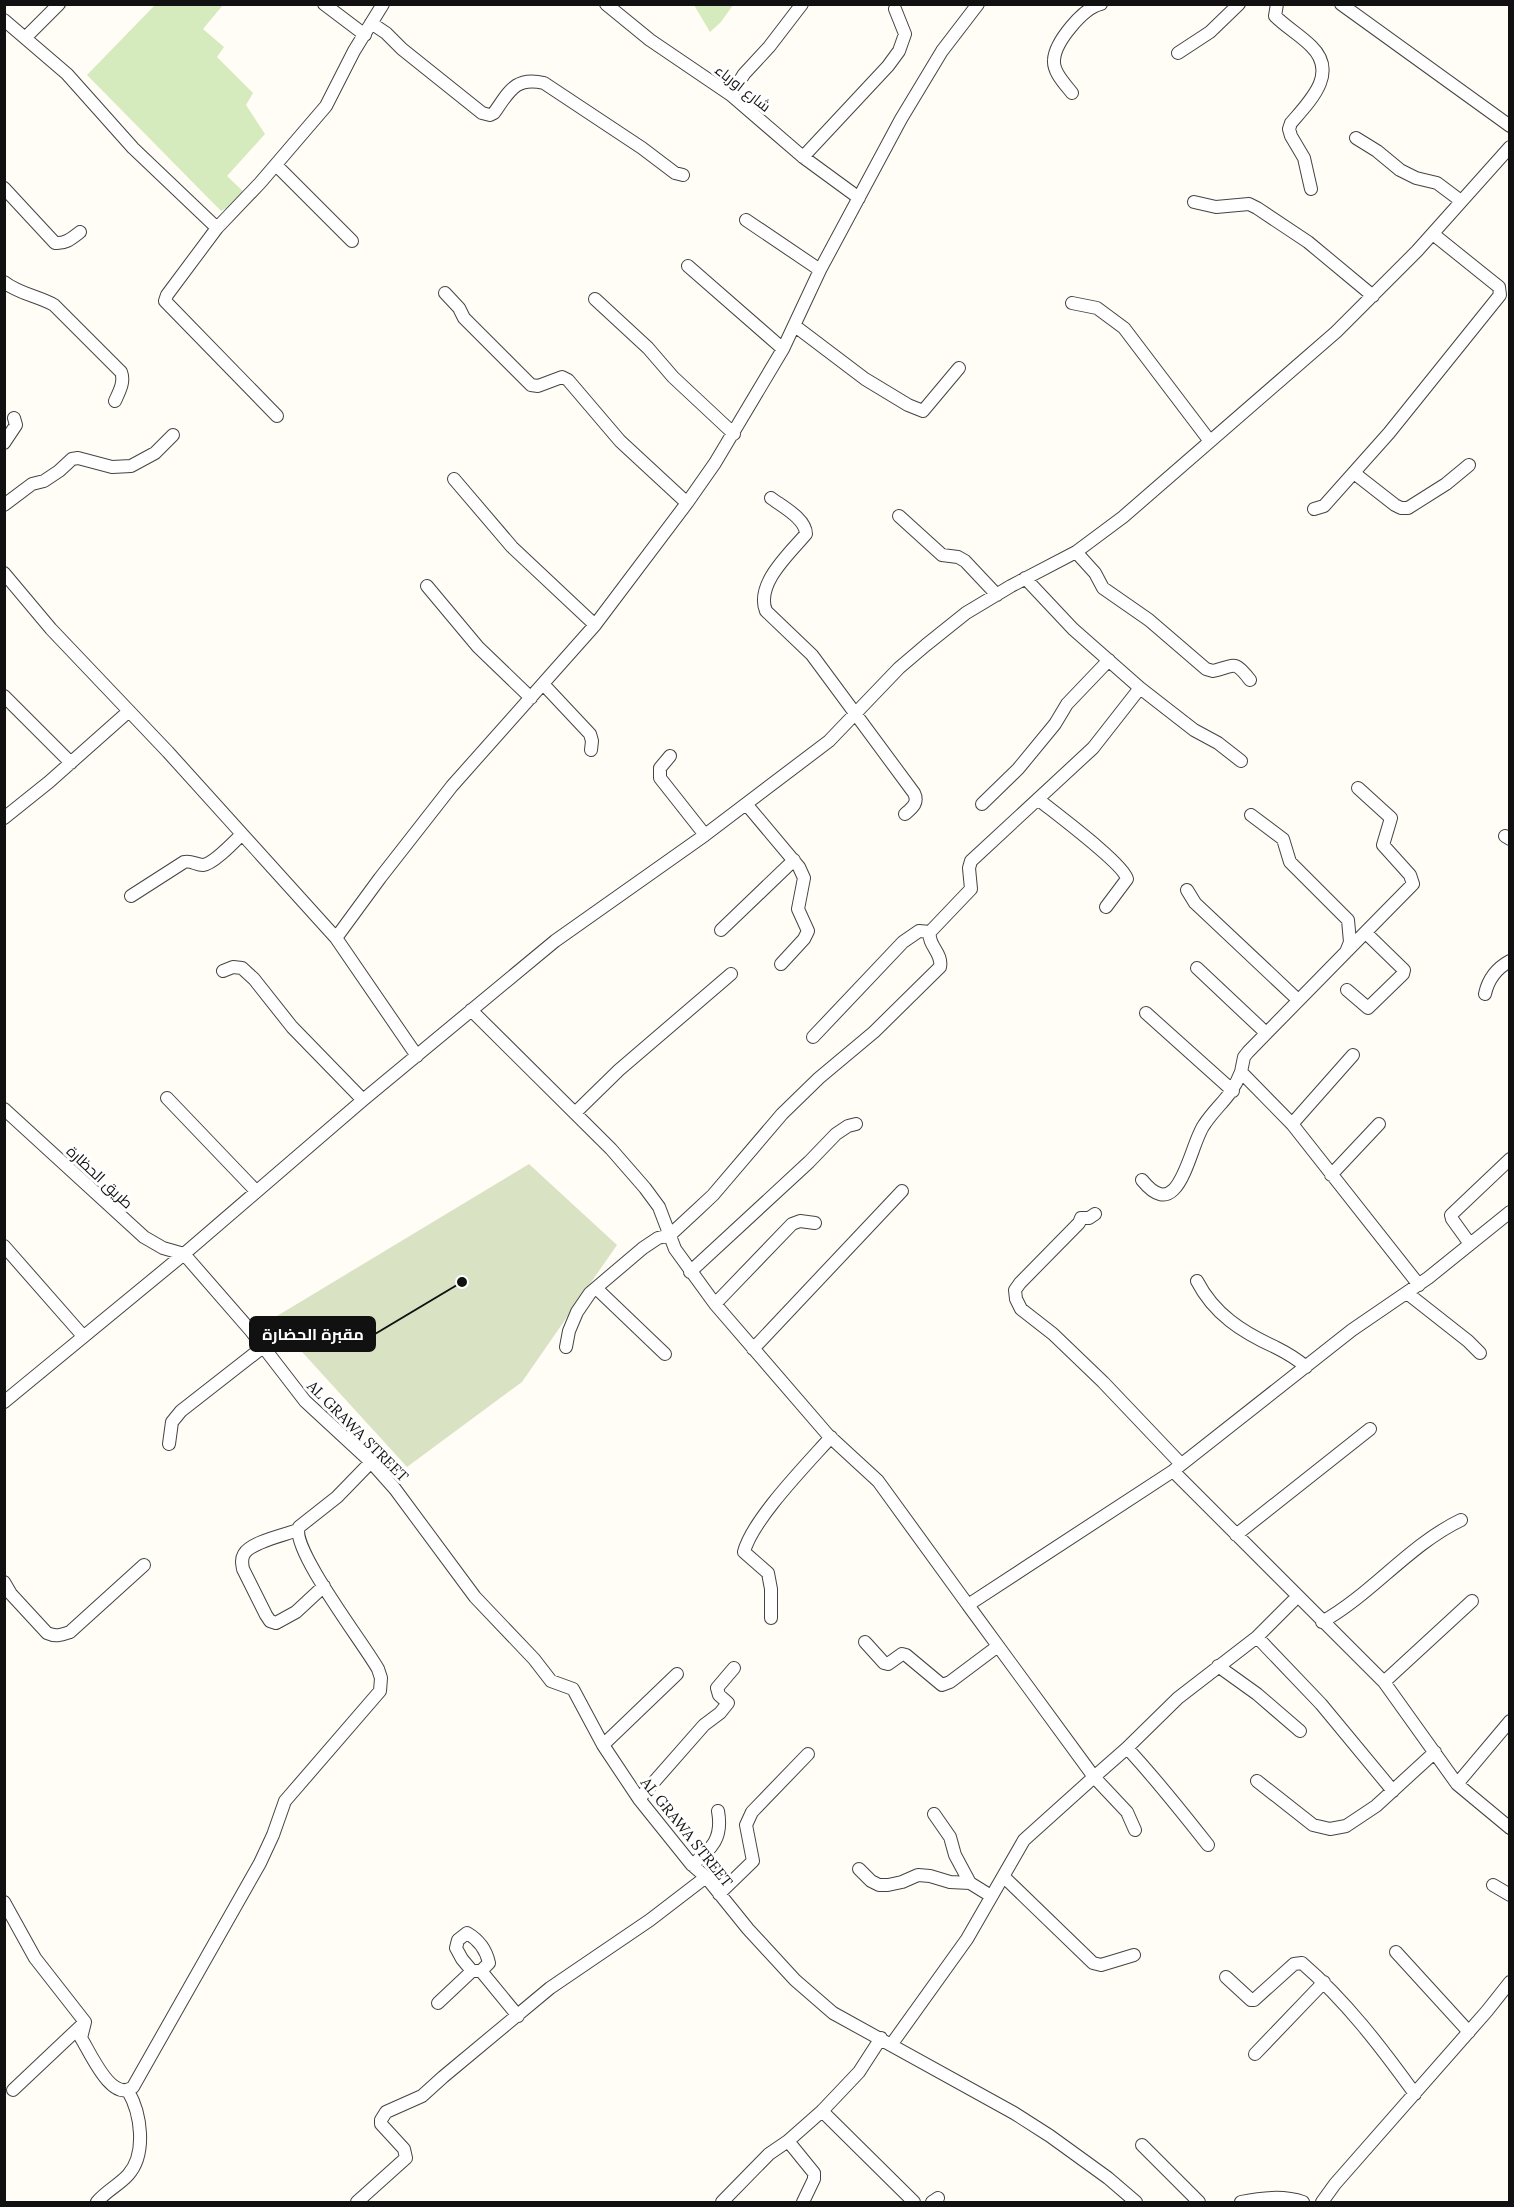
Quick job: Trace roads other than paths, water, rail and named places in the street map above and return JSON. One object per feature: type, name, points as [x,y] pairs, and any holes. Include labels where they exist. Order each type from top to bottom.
[{"type":"street","points":[[25,38],[59,4]]},
{"type":"street","points":[[324,4],[364,35]]},
{"type":"street","points":[[277,416],[165,301],[167,295],[217,228],[276,165],[326,106],[342,73],[383,4]]},
{"type":"street","name":"شارع اورباء","points":[[606,4],[650,40],[731,95],[803,157],[859,198]]},
{"type":"street","points":[[731,95],[744,74],[769,47],[802,4]]},
{"type":"street","points":[[336,938],[452,786],[595,625],[687,503],[734,434],[783,349],[820,270],[907,109],[942,51],[978,4]]},
{"type":"street","points":[[1072,93],[1058,74],[1053,61],[1063,38],[1077,20],[1094,6],[1101,4]]},
{"type":"street","points":[[1178,53],[1215,27],[1239,4]]},
{"type":"street","points":[[1277,4],[1275,16],[1318,53],[1324,68],[1318,91],[1289,129],[1304,158],[1311,189]]},
{"type":"street","points":[[1341,4],[1509,126]]},
{"type":"street","points":[[803,157],[888,66],[899,51],[905,34],[895,9]]},
{"type":"street","points":[[4,20],[67,74],[133,148],[217,228]]},
{"type":"street","points":[[371,24],[384,32],[482,113],[490,115],[494,113],[514,86],[520,82],[544,83],[675,172],[683,175]]},
{"type":"street","points":[[1356,138],[1377,151],[1400,170],[1416,178],[1437,183],[1461,201]]},
{"type":"street","points":[[4,1402],[184,1254],[363,1100],[555,941],[747,805],[829,741],[899,668],[966,613],[1025,578],[1076,552],[1123,517],[1336,332],[1433,234],[1508,150]]},
{"type":"street","points":[[276,165],[352,241]]},
{"type":"street","points":[[4,188],[55,243],[69,240],[80,232]]},
{"type":"street","points":[[1194,202],[1216,207],[1249,204],[1257,208],[1308,242],[1373,296]]},
{"type":"street","points":[[746,220],[820,270]]},
{"type":"street","points":[[1314,509],[1322,508],[1354,473],[1505,299],[1499,287],[1433,234]]},
{"type":"street","points":[[688,266],[783,349]]},
{"type":"street","points":[[4,282],[16,290],[42,298],[54,305],[121,372],[123,378],[115,401]]},
{"type":"street","points":[[445,292],[465,318],[531,386],[561,377],[568,380],[620,441],[687,503]]},
{"type":"street","points":[[595,299],[734,434]]},
{"type":"street","points":[[1072,303],[1097,308],[1124,328],[1209,440]]},
{"type":"street","points":[[795,326],[865,379],[908,405],[923,411],[959,368]]},
{"type":"street","points":[[4,443],[16,424],[14,418]]},
{"type":"street","points":[[6,501],[32,484],[49,478],[72,459],[78,458],[112,467],[131,466],[155,453],[173,435]]},
{"type":"street","points":[[1354,473],[1395,505],[1408,508],[1446,484],[1469,465]]},
{"type":"street","points":[[454,479],[521,556],[595,625]]},
{"type":"street","points":[[771,498],[801,521],[806,528],[806,534],[768,582],[765,608],[768,614],[812,655],[916,797],[914,807],[905,814]]},
{"type":"street","points":[[899,516],[942,555],[958,557],[965,561],[997,595]]},
{"type":"street","points":[[1076,552],[1095,573],[1103,588],[1149,620],[1206,669],[1213,671],[1232,664],[1236,665],[1250,680]]},
{"type":"street","points":[[4,573],[51,629],[336,938],[417,1056]]},
{"type":"street","points":[[1025,578],[1073,629],[1140,688],[1194,730],[1218,743],[1241,761]]},
{"type":"street","points":[[427,586],[478,647],[531,698]]},
{"type":"street","points":[[982,804],[1018,769],[1055,724],[1067,704],[1109,660]]},
{"type":"street","points":[[543,685],[590,734],[591,750]]},
{"type":"street","points":[[566,1347],[569,1330],[585,1299],[650,1243],[670,1235],[713,1195],[782,1114],[819,1078],[882,1024],[940,967],[941,960],[929,940],[930,932],[971,889],[969,868],[971,861],[1093,748],[1140,688]]},
{"type":"street","points":[[4,696],[71,763]]},
{"type":"street","points":[[4,818],[129,711]]},
{"type":"street","points":[[670,756],[660,768],[660,778],[705,835]]},
{"type":"street","points":[[1142,1180],[1157,1195],[1167,1195],[1171,1191],[1184,1175],[1204,1125],[1233,1091],[1244,1057],[1297,999],[1413,884],[1413,880],[1383,845],[1391,818],[1358,788]]},
{"type":"street","points":[[1039,800],[1112,859],[1127,875],[1127,879],[1107,907]]},
{"type":"street","points":[[747,805],[794,860],[804,878],[798,909],[808,931],[804,939],[781,964]]},
{"type":"street","points":[[1251,815],[1283,839],[1290,862],[1348,920],[1350,942],[1346,952]]},
{"type":"street","points":[[130,896],[184,862],[209,864],[241,835]]},
{"type":"street","points":[[721,930],[794,860]]},
{"type":"street","points":[[1187,890],[1196,903],[1297,999]]},
{"type":"street","points":[[813,1037],[903,942],[919,931],[930,932]]},
{"type":"street","points":[[1347,990],[1368,1008],[1403,974],[1404,970],[1366,933]]},
{"type":"street","points":[[1485,994],[1487,983],[1509,961]]},
{"type":"street","points":[[223,970],[233,967],[242,968],[254,979],[292,1027],[363,1100]]},
{"type":"street","points":[[1197,968],[1266,1033]]},
{"type":"street","points":[[575,1113],[619,1070],[731,974]]},
{"type":"street","points":[[471,1010],[611,1149],[654,1199],[675,1249],[690,1272],[753,1349],[831,1437],[878,1481],[1094,1777],[1127,1812],[1135,1830]]},
{"type":"street","points":[[1146,1013],[1233,1091]]},
{"type":"street","points":[[1292,1124],[1353,1055]]},
{"type":"street","points":[[1241,1072],[1292,1124],[1419,1285]]},
{"type":"street","points":[[167,1098],[256,1191]]},
{"type":"street","name":"طريق الحظارة","points":[[4,1109],[144,1237],[163,1248],[184,1254]]},
{"type":"street","points":[[690,1272],[836,1134],[845,1127],[856,1124]]},
{"type":"street","points":[[1331,1175],[1379,1124]]},
{"type":"street","points":[[1470,1244],[1451,1215],[1509,1160]]},
{"type":"street","points":[[753,1349],[902,1191]]},
{"type":"street","points":[[968,1605],[1177,1467],[1352,1330],[1419,1285],[1509,1212]]},
{"type":"street","points":[[1095,1214],[1089,1218],[1081,1218],[1079,1223],[1020,1283],[1015,1290],[1016,1299],[1022,1309],[1053,1334],[1103,1382],[1236,1535],[1384,1682],[1457,1784],[1509,1828]]},
{"type":"street","points":[[715,1304],[792,1224],[800,1221],[815,1223]]},
{"type":"street","points":[[4,1246],[83,1336]]},
{"type":"street","name":"AL GRAWA STREET","points":[[184,1254],[263,1347],[305,1401],[371,1462],[405,1500],[475,1597],[534,1659],[551,1681],[573,1689],[603,1745],[639,1799],[692,1865],[706,1877],[748,1929],[795,1980],[833,2013],[1041,2130],[1108,2178],[1136,2202]]},
{"type":"street","points":[[1197,1281],[1212,1305],[1224,1317],[1287,1352],[1306,1367]]},
{"type":"street","points":[[596,1288],[665,1354]]},
{"type":"street","points":[[1407,1293],[1480,1353]]},
{"type":"street","points":[[169,1444],[172,1422],[181,1412],[263,1347]]},
{"type":"street","points":[[1236,1535],[1370,1429]]},
{"type":"street","points":[[771,1618],[771,1589],[768,1573],[744,1552],[746,1544],[773,1504],[831,1437]]},
{"type":"street","points":[[324,1586],[296,1612],[276,1623],[270,1622],[243,1569],[243,1554],[264,1541],[298,1530],[307,1520],[337,1497],[371,1462]]},
{"type":"street","points":[[1322,1622],[1373,1586],[1431,1537],[1461,1520]]},
{"type":"street","points":[[85,2022],[81,2038],[98,2066],[111,2085],[120,2091],[128,2091],[133,2087],[260,1863],[285,1801],[380,1691],[381,1678],[378,1669],[303,1551],[298,1530]]},
{"type":"street","points":[[4,1582],[11,1594],[47,1633],[54,1636],[69,1632],[144,1565]]},
{"type":"street","points":[[723,2202],[769,2154],[788,2141],[822,2110],[886,2042],[962,1947],[1024,1840],[1127,1748],[1178,1698],[1257,1636],[1297,1597]]},
{"type":"street","points":[[1384,1682],[1472,1601]]},
{"type":"street","points":[[1257,1636],[1335,1720],[1393,1791]]},
{"type":"street","points":[[866,1642],[884,1663],[888,1664],[902,1654],[906,1655],[942,1685],[950,1683],[998,1646]]},
{"type":"street","points":[[1218,1666],[1257,1694],[1300,1731]]},
{"type":"street","points":[[639,1799],[704,1725],[720,1713],[728,1703],[719,1695],[717,1688],[734,1668]]},
{"type":"street","points":[[603,1745],[678,1674]]},
{"type":"street","points":[[1457,1784],[1509,1721]]},
{"type":"street","points":[[1127,1748],[1163,1787],[1208,1845]]},
{"type":"street","points":[[1257,1781],[1313,1825],[1330,1829],[1346,1826],[1376,1806],[1435,1752]]},
{"type":"street","points":[[719,1894],[753,1861],[746,1826],[752,1812],[808,1754]]},
{"type":"street","points":[[692,1865],[709,1850],[721,1829],[718,1811]]},
{"type":"street","points":[[931,1817],[950,1837],[955,1855],[970,1883]]},
{"type":"street","points":[[859,1869],[879,1885],[895,1884],[918,1875],[930,1876],[950,1882],[970,1883],[991,1896]]},
{"type":"street","points":[[357,2202],[406,2158],[407,2154],[381,2124],[384,2115],[391,2109],[405,2105],[428,2093],[443,2077],[550,1988],[641,1926],[706,1877]]},
{"type":"street","points":[[1004,1877],[1093,1963],[1101,1965],[1134,1954]]},
{"type":"street","points":[[1493,1885],[1509,1895]]},
{"type":"street","points":[[4,1902],[35,1958],[85,2022]]},
{"type":"street","points":[[1396,1952],[1469,2032]]},
{"type":"street","points":[[1226,1977],[1251,2000],[1299,1962],[1324,1982],[1373,2036],[1415,2094]]},
{"type":"street","points":[[438,2003],[477,1971],[518,2016]]},
{"type":"street","points":[[1255,2054],[1324,1982]]},
{"type":"street","points":[[1322,2202],[1335,2184],[1469,2032],[1509,1982]]},
{"type":"street","points":[[13,2090],[85,2022]]},
{"type":"street","points":[[97,2202],[130,2173],[140,2149],[137,2114],[128,2091]]},
{"type":"street","points":[[822,2110],[914,2202]]},
{"type":"street","points":[[788,2141],[814,2173],[814,2180],[802,2202]]},
{"type":"street","points":[[1142,2145],[1200,2202]]},
{"type":"street","points":[[1241,2202],[1278,2198],[1303,2202]]},
{"type":"place","name":"مقبرة الحضارة","points":[[462,1282]]}]
